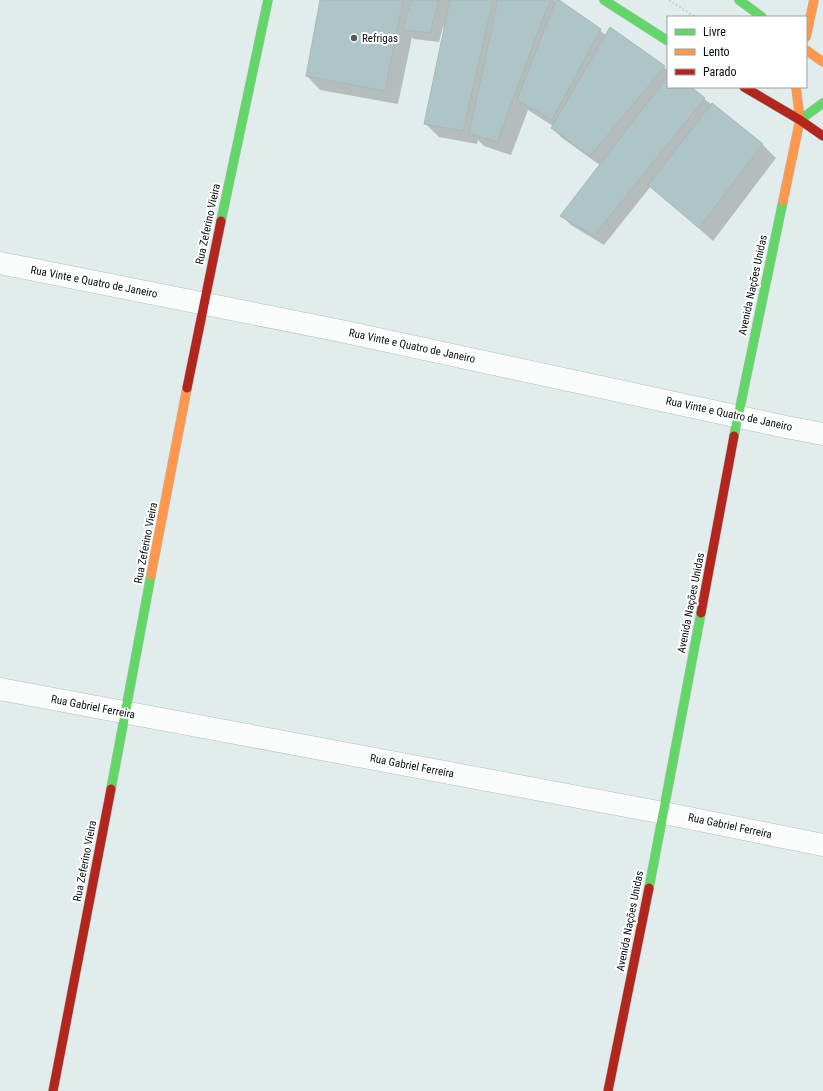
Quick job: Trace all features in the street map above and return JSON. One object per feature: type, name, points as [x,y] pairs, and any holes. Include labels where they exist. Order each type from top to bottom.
[{"type":"street","name":"Rua Zeferino Vieira","points":[[53,1091],[203,304],[268,0]]},
{"type":"street","points":[[604,0],[667,40]]},
{"type":"street","points":[[739,0],[761,16]]},
{"type":"street","points":[[807,32],[814,0]]},
{"type":"street","points":[[807,51],[823,62]]},
{"type":"street","points":[[746,88],[800,120],[823,136]]},
{"type":"street","name":"Avenida Nações Unidas","points":[[608,1091],[664,813],[738,416],[800,120],[796,88]]},
{"type":"street","points":[[800,120],[823,103]]},
{"type":"street","name":"Rua Vinte e Quatro de Janeiro","points":[[0,263],[349,333],[823,434]]},
{"type":"street","name":"Rua Gabriel Ferreira","points":[[0,689],[664,813],[823,846]]},
{"type":"path","points":[[669,0],[693,16]]},
{"type":"building","name":"Refrigas","points":[[320,0],[403,0],[385,91],[306,76]]},
{"type":"building","points":[[411,0],[439,0],[430,33],[403,30]]},
{"type":"building","points":[[450,0],[493,0],[463,131],[424,124]]},
{"type":"building","points":[[498,0],[550,0],[497,142],[469,133]]},
{"type":"building","points":[[556,0],[559,0],[601,29],[552,120],[517,100]]},
{"type":"building","points":[[610,27],[665,66],[590,156],[551,128]]},
{"type":"building","points":[[667,77],[667,88],[692,88],[705,98],[594,236],[560,216]]},
{"type":"building","points":[[712,103],[763,144],[699,228],[648,185]]},
{"type":"traffic: fast","points":[[221,221],[268,0]]},
{"type":"traffic: fast","points":[[604,0],[667,40]]},
{"type":"traffic: fast","points":[[739,0],[761,16]]},
{"type":"traffic: fast","points":[[800,120],[823,103]]},
{"type":"traffic: fast","points":[[734,436],[783,201]]},
{"type":"traffic: fast","points":[[111,789],[151,575]]},
{"type":"traffic: fast","points":[[649,888],[701,613]]},
{"type":"traffic: slow","points":[[807,32],[814,0]]},
{"type":"traffic: slow","points":[[807,51],[823,62]]},
{"type":"traffic: slow","points":[[783,201],[800,120],[796,88]]},
{"type":"traffic: slow","points":[[151,575],[187,388]]},
{"type":"traffic: jam","points":[[746,88],[800,120],[823,136]]},
{"type":"traffic: jam","points":[[187,388],[221,221]]},
{"type":"traffic: jam","points":[[701,613],[734,436]]},
{"type":"traffic: jam","points":[[53,1091],[111,789]]},
{"type":"traffic: jam","points":[[608,1091],[649,888]]},
{"type":"place","name":"Refrigas","points":[[354,38]]}]
